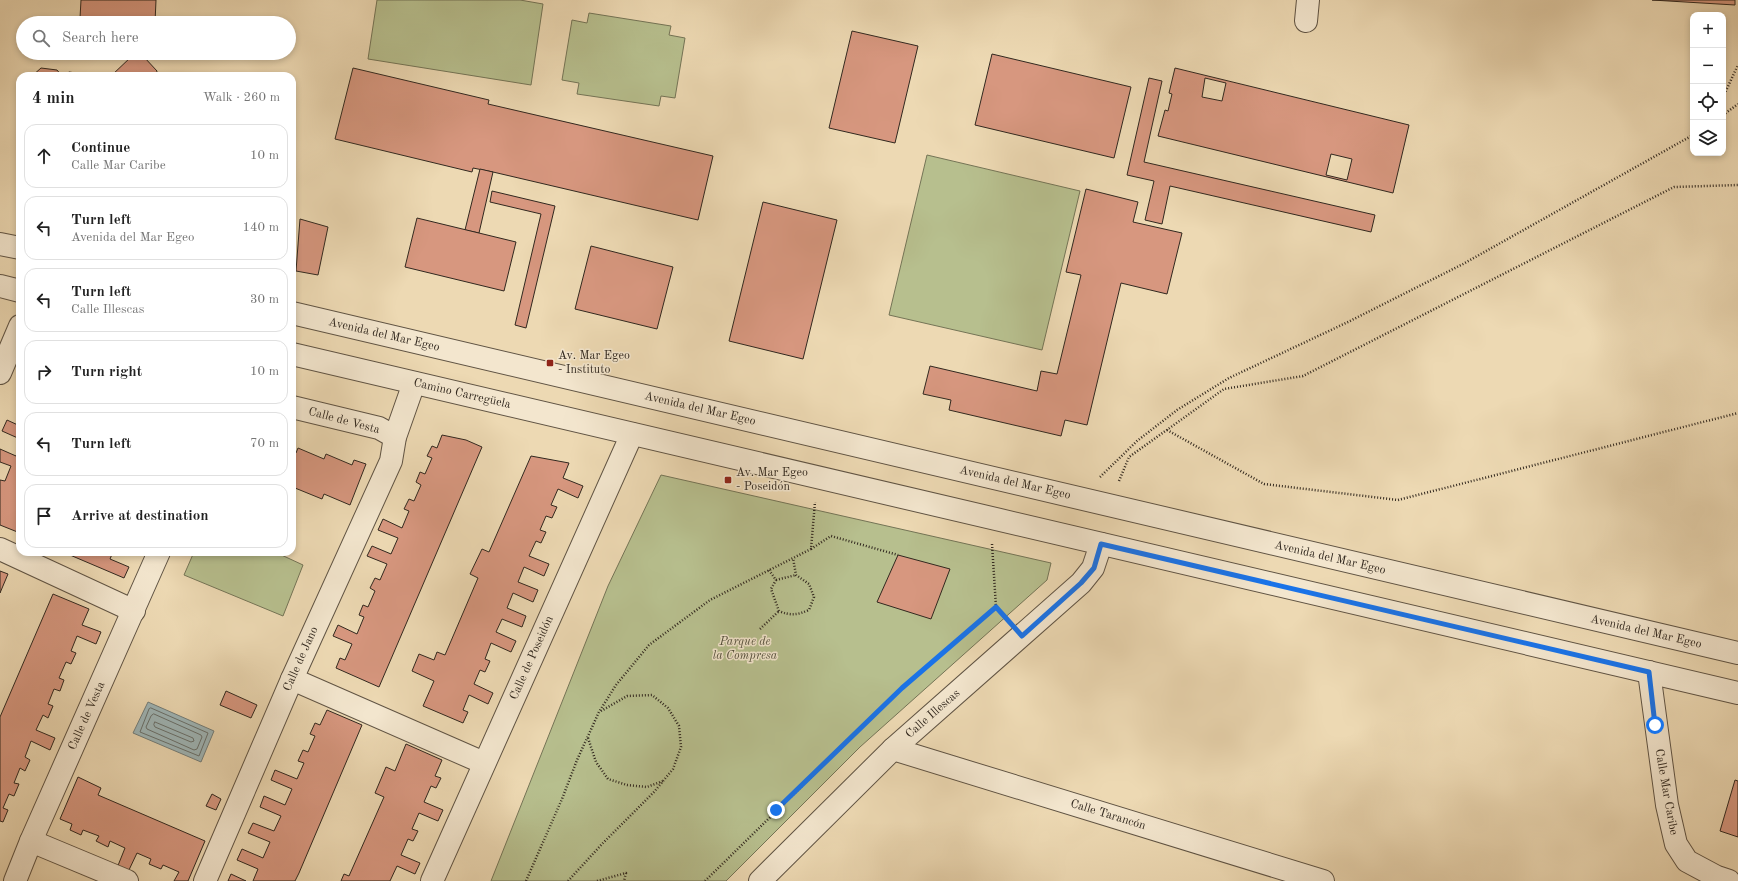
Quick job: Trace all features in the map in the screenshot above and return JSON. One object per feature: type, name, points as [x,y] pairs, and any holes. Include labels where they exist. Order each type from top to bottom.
[{"type":"street","points":[[0,244],[16,247]]},
{"type":"street","points":[[0,286],[16,290]]},
{"type":"street","name":"Avenida del Mar Egeo","points":[[296,314],[1738,653]]},
{"type":"street","points":[[0,373],[16,335]]},
{"type":"street","name":"Camino Carregüela","points":[[296,355],[632,434]]},
{"type":"street","name":"Calle de Jano","points":[[205,881],[292,679],[391,461],[395,437],[414,383]]},
{"type":"street","name":"Calle de Vesta","points":[[296,408],[379,428],[395,437]]},
{"type":"street","points":[[632,434],[1738,693]]},
{"type":"street","name":"Calle de Poseidón","points":[[432,881],[632,434]]},
{"type":"street","name":"Calle Illescas","points":[[760,881],[893,750],[1081,583],[1094,568],[1101,544]]},
{"type":"street","points":[[0,549],[134,611]]},
{"type":"street","name":"Calle de Vesta","points":[[13,878],[31,841],[157,556]]},
{"type":"street","name":"Calle Mar Caribe","points":[[1649,672],[1667,805],[1676,844],[1687,861],[1717,877],[1729,881]]},
{"type":"street","points":[[292,679],[484,763]]},
{"type":"street","name":"Calle Tarancón","points":[[893,750],[1323,881]]},
{"type":"street","points":[[31,841],[127,881]]},
{"type":"path","points":[[1726,91],[1738,65]]},
{"type":"path","points":[[1726,113],[1738,104]]},
{"type":"path","points":[[1100,504],[1100,476],[1137,441],[1177,410],[1229,378],[1348,322],[1463,264],[1690,137]]},
{"type":"path","points":[[1100,504],[1129,457],[1224,389],[1303,376],[1674,187],[1738,185]]},
{"type":"path","points":[[1167,430],[1264,484],[1398,500],[1738,413]]},
{"type":"path","points":[[811,549],[818,478]]},
{"type":"path","points":[[990,519],[996,607],[1022,636]]},
{"type":"path","points":[[526,881],[599,712],[616,684],[649,645],[710,600],[811,549],[830,536],[898,555]]},
{"type":"path","points":[[792,558],[796,574],[809,584],[814,598],[809,610],[797,615],[789,615],[779,611],[771,589],[776,580],[796,574]]},
{"type":"path","points":[[769,570],[776,580]]},
{"type":"path","points":[[705,881],[902,688],[996,607]]},
{"type":"path","points":[[760,629],[779,611]]},
{"type":"path","points":[[568,881],[663,781],[673,769],[681,747],[679,726],[668,708],[652,695],[627,696],[599,712]]},
{"type":"path","points":[[588,737],[596,762],[608,779],[627,785],[647,787],[663,781]]},
{"type":"path","points":[[597,881],[626,873],[624,881]]},
{"type":"green space","points":[[377,0],[520,0],[543,4],[531,85],[368,59]]},
{"type":"green space","points":[[589,13],[671,26],[669,35],[685,38],[675,98],[661,96],[659,106],[577,94],[579,83],[562,80],[572,20],[587,23]]},
{"type":"green space","points":[[927,155],[1080,191],[1042,350],[889,315]]},
{"type":"green space","name":"Parque de la Compresa","points":[[661,475],[1051,563],[1047,580],[860,747],[726,881],[491,881],[608,586]]},
{"type":"green space","points":[[192,556],[284,556],[303,565],[283,616],[184,575]]},
{"type":"water","points":[[148,702],[214,731],[201,762],[133,733]]},
{"type":"building","points":[[81,0],[156,0],[155,16],[80,16]]},
{"type":"building","points":[[1652,0],[1735,0],[1735,5]]},
{"type":"building","points":[[852,31],[918,46],[895,143],[829,128]]},
{"type":"building","points":[[992,54],[1131,87],[1114,158],[975,125]]},
{"type":"building","points":[[128,60],[147,60],[157,71],[157,72],[115,72]]},
{"type":"building","points":[[41,68],[57,70],[59,72],[36,72]]},
{"type":"building","points":[[353,68],[489,100],[488,104],[713,156],[698,220],[493,172],[473,168],[472,172],[335,139]]},
{"type":"building","points":[[1175,68],[1409,125],[1393,193],[1158,136],[1165,110],[1168,111],[1172,94],[1169,93]],"holes":[[[1205,78],[1226,83],[1222,101],[1202,97]],[[1331,154],[1352,159],[1347,180],[1326,175]]]},
{"type":"building","points":[[1149,78],[1162,81],[1144,162],[1375,215],[1371,232],[1170,186],[1162,224],[1145,220],[1154,181],[1127,175]]},
{"type":"building","points":[[480,169],[493,172],[479,233],[465,230]]},
{"type":"building","points":[[1086,189],[1138,202],[1133,222],[1182,233],[1167,294],[1121,283],[1087,425],[1065,420],[1061,436],[949,410],[951,400],[923,394],[930,366],[1037,391],[1041,371],[1057,374],[1081,275],[1066,272]]},
{"type":"building","points":[[492,191],[555,206],[526,328],[515,325],[541,214],[490,202]]},
{"type":"building","points":[[763,202],[837,220],[803,359],[729,341]]},
{"type":"building","points":[[417,218],[516,242],[504,291],[405,267]]},
{"type":"building","points":[[300,219],[328,227],[318,275],[296,271]]},
{"type":"building","points":[[591,246],[673,267],[657,329],[575,309]]},
{"type":"building","points":[[7,420],[16,424],[16,437],[2,431]]},
{"type":"building","points":[[442,435],[466,440],[482,447],[379,687],[336,668],[340,658],[345,660],[352,644],[333,636],[338,625],[357,634],[364,617],[359,615],[363,605],[368,607],[375,591],[370,588],[375,578],[380,580],[387,564],[367,556],[372,546],[391,554],[398,538],[378,530],[383,519],[402,528],[409,511],[404,509],[409,499],[414,501],[421,485],[416,482],[420,472],[425,474],[432,458],[427,456],[432,446],[437,448]]},
{"type":"building","points":[[298,448],[324,459],[326,454],[352,465],[354,460],[366,464],[350,505],[324,494],[322,499],[296,488],[296,453]]},
{"type":"building","points":[[0,449],[16,456],[16,531],[0,525],[0,480],[5,481],[11,466],[0,462]]},
{"type":"building","points":[[531,456],[569,463],[563,478],[583,486],[578,498],[558,489],[551,505],[557,507],[552,518],[546,516],[540,530],[546,532],[541,543],[536,541],[529,556],[549,564],[544,576],[524,567],[518,582],[538,590],[533,602],[513,593],[507,608],[526,616],[522,627],[502,619],[496,632],[516,641],[511,652],[491,643],[485,659],[490,661],[485,672],[480,670],[474,684],[493,693],[488,704],[469,695],[463,710],[468,712],[463,723],[423,706],[434,681],[412,671],[419,654],[434,660],[437,652],[445,655],[478,578],[470,574],[482,549],[489,552]]},
{"type":"building","points":[[898,555],[950,569],[931,619],[877,602]]},
{"type":"building","points":[[72,556],[111,556],[110,559],[129,567],[124,578]]},
{"type":"building","points":[[0,571],[8,574],[0,593]]},
{"type":"building","points":[[53,594],[89,609],[82,625],[101,632],[96,644],[77,636],[71,651],[76,653],[71,664],[66,662],[59,678],[64,680],[60,691],[54,689],[48,704],[53,706],[48,718],[43,715],[36,730],[55,738],[50,750],[31,741],[25,757],[30,760],[25,771],[20,768],[14,783],[19,784],[14,796],[9,794],[3,808],[8,810],[3,822],[0,821],[0,717]]},
{"type":"building","points":[[226,691],[257,705],[251,718],[220,705]]},
{"type":"building","points":[[327,710],[362,725],[299,873],[295,881],[253,881],[258,869],[237,860],[242,849],[263,858],[270,842],[248,833],[253,823],[274,831],[281,816],[260,807],[264,796],[285,805],[292,789],[271,780],[275,770],[297,779],[304,763],[298,761],[303,750],[308,752],[315,736],[310,734],[315,723],[320,725]]},
{"type":"building","points":[[406,744],[442,760],[435,776],[441,778],[436,788],[431,786],[424,802],[443,810],[438,821],[419,813],[412,829],[418,831],[413,841],[408,839],[401,855],[420,863],[415,874],[397,866],[390,881],[341,881],[344,874],[349,876],[384,797],[375,793],[386,767],[395,771]]},
{"type":"building","points":[[78,777],[101,788],[98,795],[205,841],[188,881],[174,881],[179,872],[163,865],[161,869],[149,864],[151,859],[137,853],[128,872],[117,868],[125,848],[110,841],[108,847],[96,841],[99,836],[83,830],[81,835],[70,830],[72,824],[60,819]]},
{"type":"building","points":[[1735,780],[1738,781],[1738,837],[1720,831]]},
{"type":"building","points":[[212,794],[221,799],[216,810],[206,806]]},
{"type":"building","points":[[231,874],[246,881],[228,881]]},
{"type":"place","name":"Av. Mar Egeo - Instituto","points":[[550,363]]},
{"type":"place","name":"Av. Mar Egeo - Poseidón","points":[[728,480]]},
{"type":"route","points":[[776,810],[902,688],[996,607],[1022,636],[1081,583],[1094,568],[1101,544],[1649,672],[1655,725]]}]
